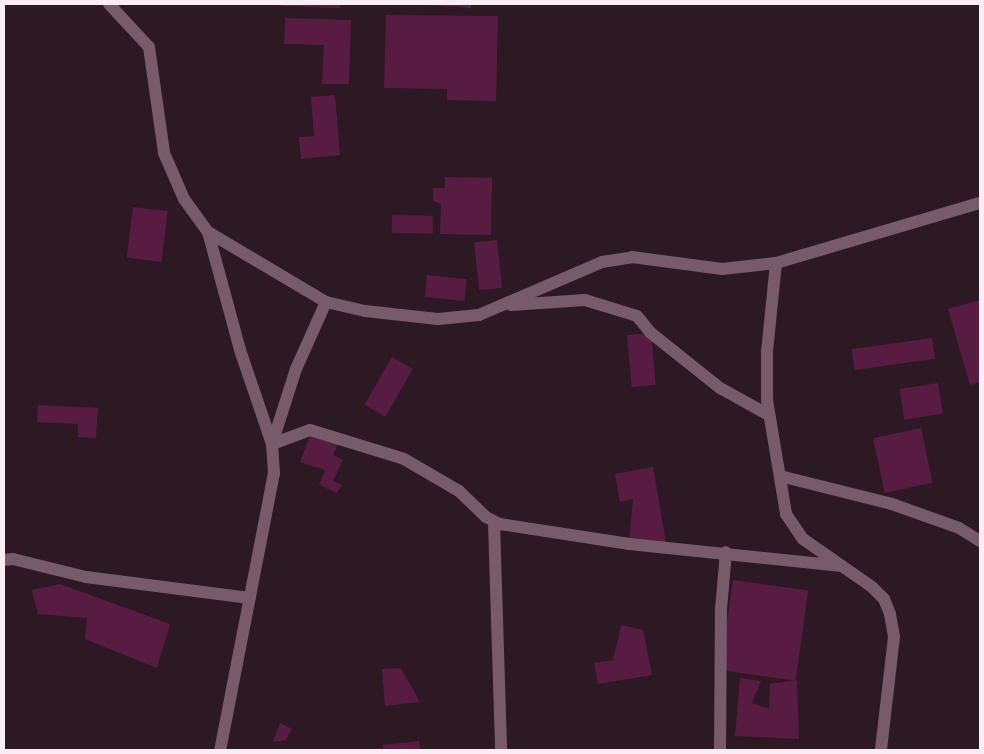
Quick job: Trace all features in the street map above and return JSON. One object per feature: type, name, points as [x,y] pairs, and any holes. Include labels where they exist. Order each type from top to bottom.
[{"type":"street","points":[[109,4],[149,47],[164,153],[184,199],[208,232],[240,350],[272,444],[274,473],[220,750]]},
{"type":"street","points":[[208,232],[326,302],[365,311],[438,319],[479,315],[506,305],[575,271],[625,258],[722,269],[776,263],[980,203]]},
{"type":"street","points":[[776,263],[767,351],[769,415],[786,514],[792,528],[872,587],[884,599],[890,614],[894,636],[881,750]]},
{"type":"street","points":[[506,305],[585,300],[637,316],[651,333],[720,388],[769,415]]},
{"type":"street","points":[[272,444],[296,369],[326,302]]},
{"type":"street","points":[[272,444],[310,430],[404,459],[459,491],[494,523],[629,544],[726,552],[842,566]]},
{"type":"street","points":[[780,476],[892,504],[959,528],[980,541]]},
{"type":"street","points":[[494,523],[501,750]]},
{"type":"street","points":[[720,750],[721,609],[726,552]]},
{"type":"street","points":[[4,560],[13,559],[86,577],[250,598]]},
{"type":"building","points":[[281,4],[340,4],[340,8],[281,6]]},
{"type":"building","points":[[413,4],[471,4],[471,8]]},
{"type":"building","points":[[386,15],[498,16],[496,101],[447,100],[447,89],[384,88]]},
{"type":"building","points":[[285,18],[351,20],[349,84],[322,84],[324,45],[284,44]]},
{"type":"building","points":[[335,95],[340,155],[301,159],[299,137],[314,136],[311,97]]},
{"type":"building","points":[[445,177],[492,178],[491,235],[440,234],[441,204],[433,201],[433,188],[445,188]]},
{"type":"building","points":[[133,207],[168,211],[162,262],[127,258]]},
{"type":"building","points":[[392,215],[433,216],[433,234],[392,233]]},
{"type":"building","points":[[497,240],[502,288],[479,290],[474,242]]},
{"type":"building","points":[[427,275],[467,279],[464,301],[425,297]]},
{"type":"building","points":[[980,300],[980,382],[970,385],[948,309]]},
{"type":"building","points":[[651,333],[656,385],[632,387],[627,335]]},
{"type":"building","points":[[932,338],[935,359],[855,370],[852,349]]},
{"type":"building","points":[[392,357],[413,369],[385,417],[364,405]]},
{"type":"building","points":[[938,383],[943,414],[904,420],[899,389]]},
{"type":"building","points":[[38,405],[98,408],[96,438],[78,437],[78,424],[37,422]]},
{"type":"building","points":[[921,428],[933,483],[885,493],[873,438]]},
{"type":"building","points":[[310,436],[338,444],[333,455],[343,460],[333,481],[342,485],[337,493],[319,485],[325,470],[300,462]]},
{"type":"building","points":[[653,467],[667,548],[629,544],[633,499],[620,502],[615,474]]},
{"type":"building","points":[[733,580],[808,591],[796,681],[720,670]]},
{"type":"building","points":[[60,584],[170,624],[157,668],[85,639],[87,618],[38,614],[32,590]]},
{"type":"building","points":[[621,625],[643,630],[652,675],[598,684],[594,663],[613,660]]},
{"type":"building","points":[[401,668],[420,702],[385,706],[382,669]]},
{"type":"building","points":[[740,678],[761,681],[752,703],[769,709],[770,684],[797,680],[799,739],[735,736]]},
{"type":"building","points":[[280,723],[292,729],[286,740],[273,742]]},
{"type":"building","points":[[419,741],[420,750],[383,750],[383,745]]}]
